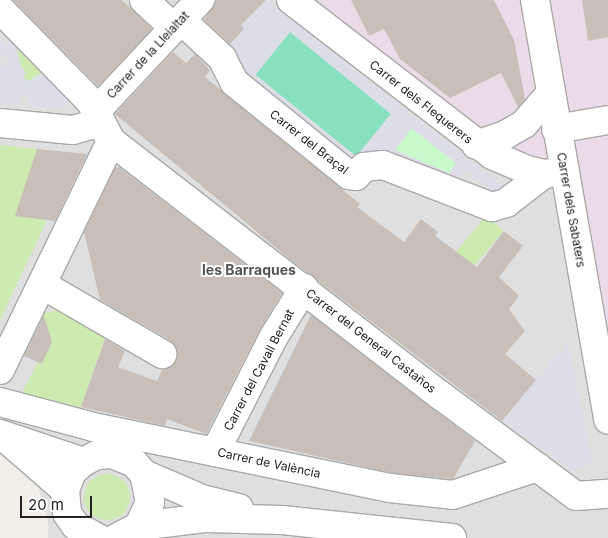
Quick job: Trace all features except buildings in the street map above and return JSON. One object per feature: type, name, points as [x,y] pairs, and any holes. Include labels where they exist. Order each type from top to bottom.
[{"type":"street","points":[[144,0],[178,24]]},
{"type":"street","name":"Carrer de la Lleialtat","points":[[103,125],[178,24],[200,0]]},
{"type":"street","name":"Carrer dels Flequerers","points":[[291,0],[476,145],[509,164],[554,172]]},
{"type":"street","name":"Carrer dels Sabaters","points":[[535,0],[556,128],[554,172],[608,420]]},
{"type":"street","name":"Carrer del General Castaños","points":[[0,10],[103,125],[304,288],[576,496],[608,494]]},
{"type":"street","name":"Carrer del Braçal","points":[[178,24],[222,58],[234,82],[349,175],[356,176],[364,167],[383,165],[492,207],[506,203],[554,172]]},
{"type":"street","points":[[476,145],[515,130],[540,108],[550,94]]},
{"type":"street","points":[[556,128],[608,120]]},
{"type":"street","points":[[0,123],[73,130],[103,125]]},
{"type":"street","points":[[0,370],[43,285],[103,125]]},
{"type":"street","points":[[43,285],[162,354]]},
{"type":"street","name":"Carrer del Cavall Bernat","points":[[215,452],[273,338],[304,288]]},
{"type":"street","name":"Carrer de València","points":[[0,402],[93,427],[390,488],[453,496],[537,467]]},
{"type":"street","points":[[0,434],[83,462]]},
{"type":"street","points":[[0,434],[75,525],[98,538]]},
{"type":"street","points":[[65,514],[72,472],[83,462],[98,455],[121,456],[144,474],[202,499],[282,520]]},
{"type":"street","points":[[127,532],[150,502],[144,474]]},
{"type":"street","points":[[127,532],[205,518],[282,520],[452,538]]},
{"type":"shaded area","points":[[0,0],[291,0],[564,171],[608,420],[608,538],[48,538],[48,521],[38,487],[14,459],[0,451]]},
{"type":"shaded area","points":[[214,0],[218,0],[203,15],[204,28],[226,48],[244,29],[241,25],[267,0],[507,190],[501,198],[464,169],[453,184],[399,161],[380,158],[361,162],[354,171],[237,77],[233,61],[199,28],[198,18]],"holes":[[[290,32],[391,114],[356,157],[255,75]],[[412,128],[456,163],[449,173],[395,150]]]},
{"type":"shaded area","points":[[291,0],[608,0],[608,420],[564,171],[544,174]]},
{"type":"shaded area","points":[[8,39],[16,46],[21,66],[26,73],[23,77],[28,81],[43,72],[67,95],[66,107],[62,109],[30,106],[28,97],[21,96],[19,105],[0,102],[0,64],[6,67],[11,63],[0,53],[0,41],[8,49]]},
{"type":"shaded area","points":[[568,342],[592,460],[575,472],[502,421]]},
{"type":"green space","points":[[290,32],[391,114],[356,157],[255,75]]},
{"type":"green space","points":[[16,46],[43,72],[38,77],[28,81],[23,77],[26,73],[21,66]]},
{"type":"green space","points":[[411,128],[456,163],[449,174],[395,150]]},
{"type":"green space","points":[[0,145],[37,149],[16,216],[47,220],[0,320]]},
{"type":"green space","points":[[486,216],[504,231],[405,348],[388,333]]},
{"type":"green space","points":[[57,310],[105,337],[81,407],[22,393],[38,362],[41,364],[50,336],[46,322],[41,319],[43,314]]},
{"type":"green space","points":[[112,474],[124,480],[129,488],[129,506],[124,514],[116,519],[102,520],[90,514],[85,506],[84,492],[90,480],[98,475]]},
{"type":"district","name":"les Barraques","points":[[249,270]]}]
